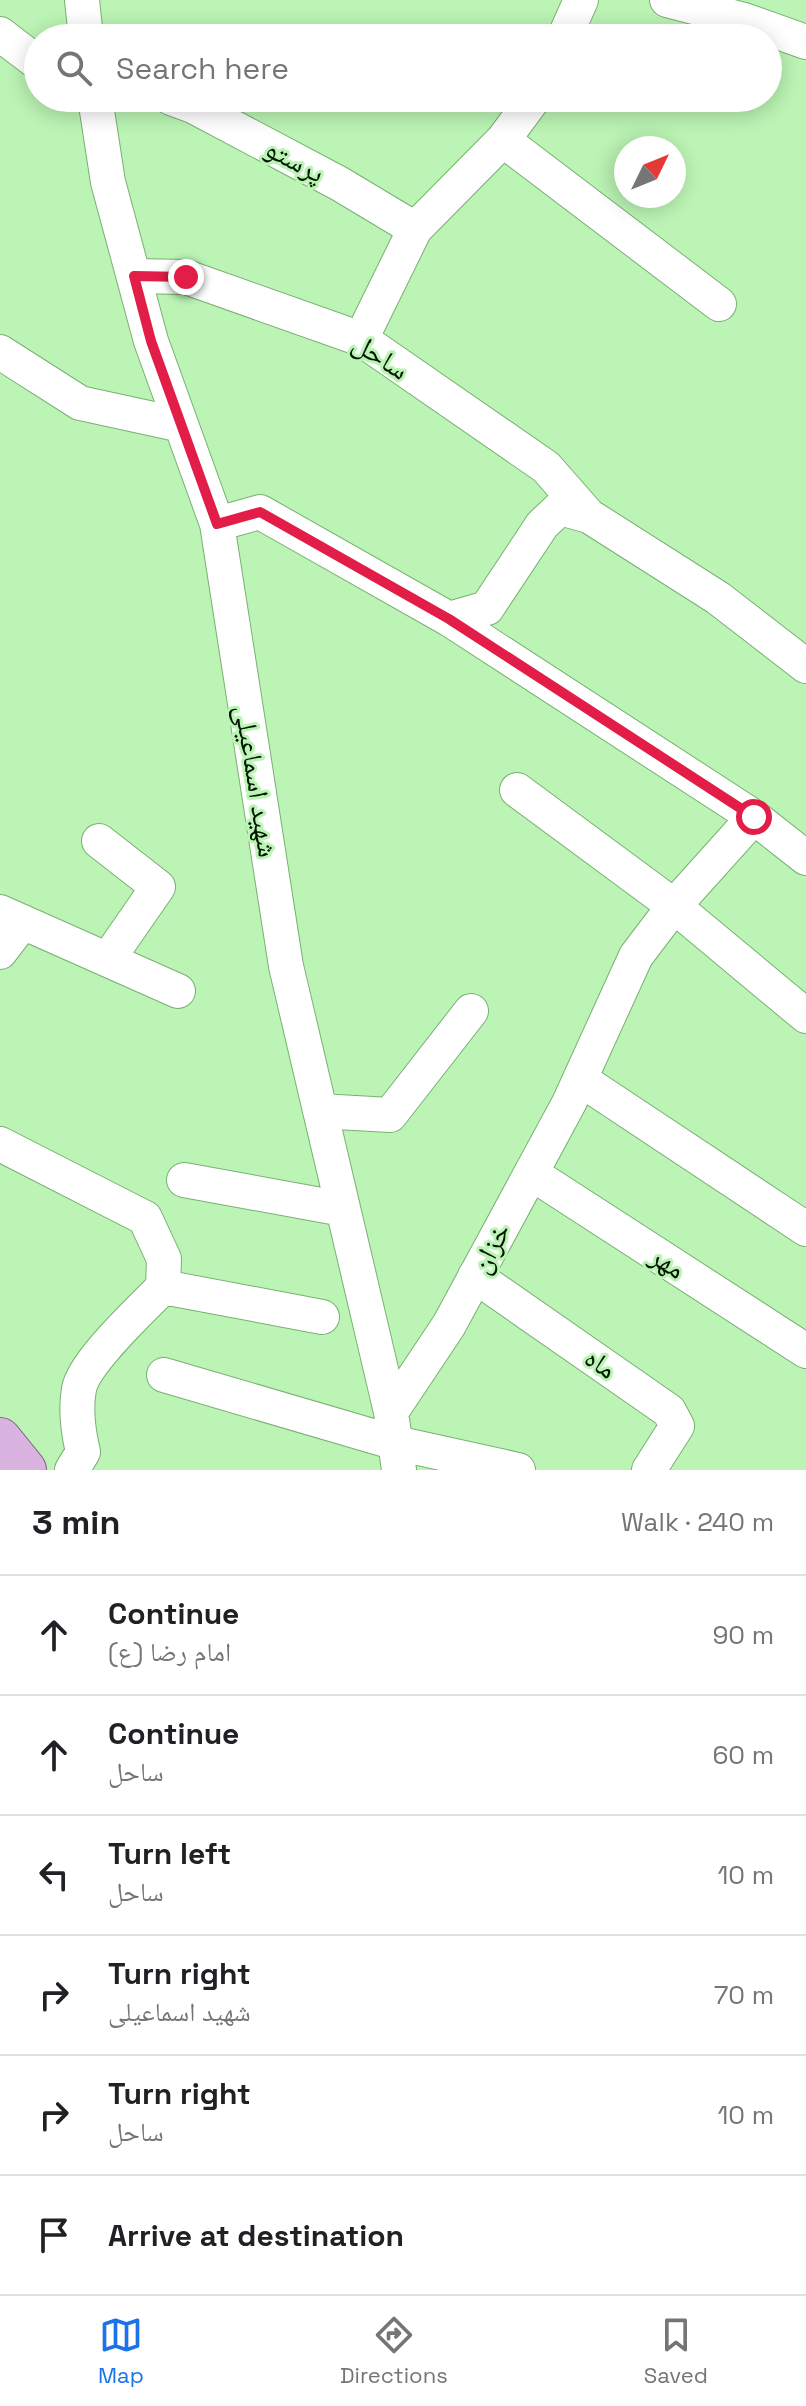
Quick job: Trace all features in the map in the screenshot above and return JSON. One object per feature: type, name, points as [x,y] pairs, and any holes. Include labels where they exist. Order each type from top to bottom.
[{"type":"main road","points":[[0,1439],[25,1470]]},
{"type":"street","points":[[82,0],[85,24]]},
{"type":"street","points":[[570,24],[581,0]]},
{"type":"street","points":[[667,0],[755,24]]},
{"type":"street","points":[[782,33],[806,42]]},
{"type":"street","points":[[0,34],[24,52]]},
{"type":"street","name":"شهید اسماعیلی","points":[[93,112],[108,182],[151,341],[217,524],[286,966],[395,1442]]},
{"type":"street","name":"پرستو","points":[[204,112],[340,184],[415,229]]},
{"type":"street","points":[[361,339],[415,229],[503,140],[524,112]]},
{"type":"street","points":[[503,140],[719,304]]},
{"type":"street","name":"ساحل","points":[[134,276],[186,277],[361,339],[546,467],[589,516],[718,598],[806,666]]},
{"type":"street","points":[[0,352],[80,403],[181,425]]},
{"type":"street","points":[[449,619],[487,608],[542,525],[560,508],[589,516]]},
{"type":"street","points":[[217,524],[260,512],[449,619],[754,817],[806,858]]},
{"type":"street","points":[[517,790],[674,906],[806,1016]]},
{"type":"street","name":"خزان","points":[[395,1442],[449,1325],[580,1079],[636,956],[674,906],[754,817]]},
{"type":"street","points":[[99,841],[158,887],[108,959]]},
{"type":"street","points":[[0,952],[12,917],[178,991]]},
{"type":"street","points":[[320,1111],[390,1115],[471,1011]]},
{"type":"street","points":[[580,1079],[806,1229]]},
{"type":"street","points":[[0,1144],[145,1218],[164,1259],[163,1287],[105,1347],[79,1386],[76,1421],[83,1452],[72,1470]]},
{"type":"street","name":"مهر","points":[[531,1173],[806,1351]]},
{"type":"street","points":[[184,1180],[343,1209]]},
{"type":"street","name":"ماه","points":[[475,1276],[669,1411],[677,1426],[649,1470]]},
{"type":"street","points":[[163,1287],[322,1317]]},
{"type":"street","points":[[164,1375],[395,1442],[518,1470]]},
{"type":"route","points":[[186,277],[134,276],[151,341],[217,524],[260,512],[449,619],[754,817]]}]
